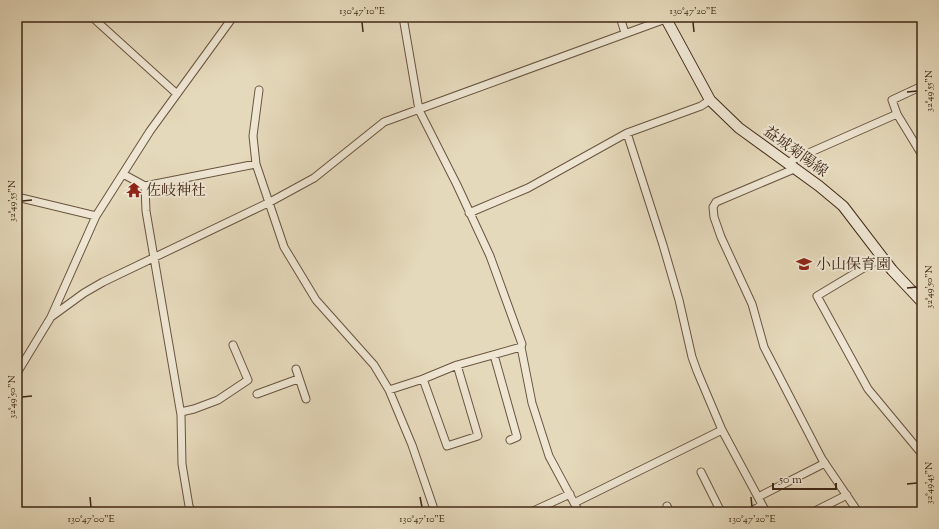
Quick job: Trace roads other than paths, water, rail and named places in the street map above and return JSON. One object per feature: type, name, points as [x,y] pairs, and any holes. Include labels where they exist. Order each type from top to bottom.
[{"type":"main road","name":"益城菊陽線","points":[[667,18],[710,100],[739,128],[819,186],[842,206],[882,257],[922,302]]},
{"type":"street","points":[[92,17],[176,94]]},
{"type":"street","points":[[17,373],[51,318],[96,216],[150,131],[233,17]]},
{"type":"street","points":[[403,17],[419,110],[457,185],[490,256],[522,344],[521,347],[532,403],[549,456],[580,512]]},
{"type":"street","points":[[620,17],[625,33]]},
{"type":"street","points":[[51,318],[84,293],[103,282],[270,202],[314,178],[384,122],[667,18]]},
{"type":"street","points":[[922,86],[892,100],[897,114],[922,155]]},
{"type":"street","points":[[259,90],[253,136],[256,164],[284,247],[316,300],[374,365],[389,390],[412,444],[435,512]]},
{"type":"street","points":[[469,213],[528,188],[627,133],[701,106],[710,100]]},
{"type":"street","points":[[786,162],[897,114]]},
{"type":"street","points":[[627,133],[677,293],[692,357],[722,430],[764,509],[750,512]]},
{"type":"street","points":[[123,174],[145,186],[256,164]]},
{"type":"street","points":[[794,169],[716,202],[713,207],[714,217],[721,237],[752,304],[764,347],[825,463],[858,512]]},
{"type":"street","points":[[145,186],[146,211],[181,412],[182,464],[189,506],[192,512]]},
{"type":"street","points":[[17,197],[96,216]]},
{"type":"street","points":[[882,257],[817,296],[868,389],[922,454]]},
{"type":"street","points":[[181,412],[218,400],[248,380],[233,345]]},
{"type":"street","points":[[389,390],[423,379],[457,365],[521,347]]},
{"type":"street","points":[[494,355],[517,437]]},
{"type":"street","points":[[423,379],[447,446],[478,436],[457,365]]},
{"type":"street","points":[[296,369],[298,379],[306,399]]},
{"type":"street","points":[[257,394],[298,379]]},
{"type":"street","points":[[574,502],[722,430]]},
{"type":"street","points":[[758,497],[825,463]]},
{"type":"street","points":[[701,472],[721,512]]},
{"type":"street","points":[[531,512],[570,494]]},
{"type":"street","points":[[813,512],[847,495]]},
{"type":"place","name":"佐岐神社","points":[[134,190]]},
{"type":"place","name":"小山保育園","points":[[804,264]]}]
